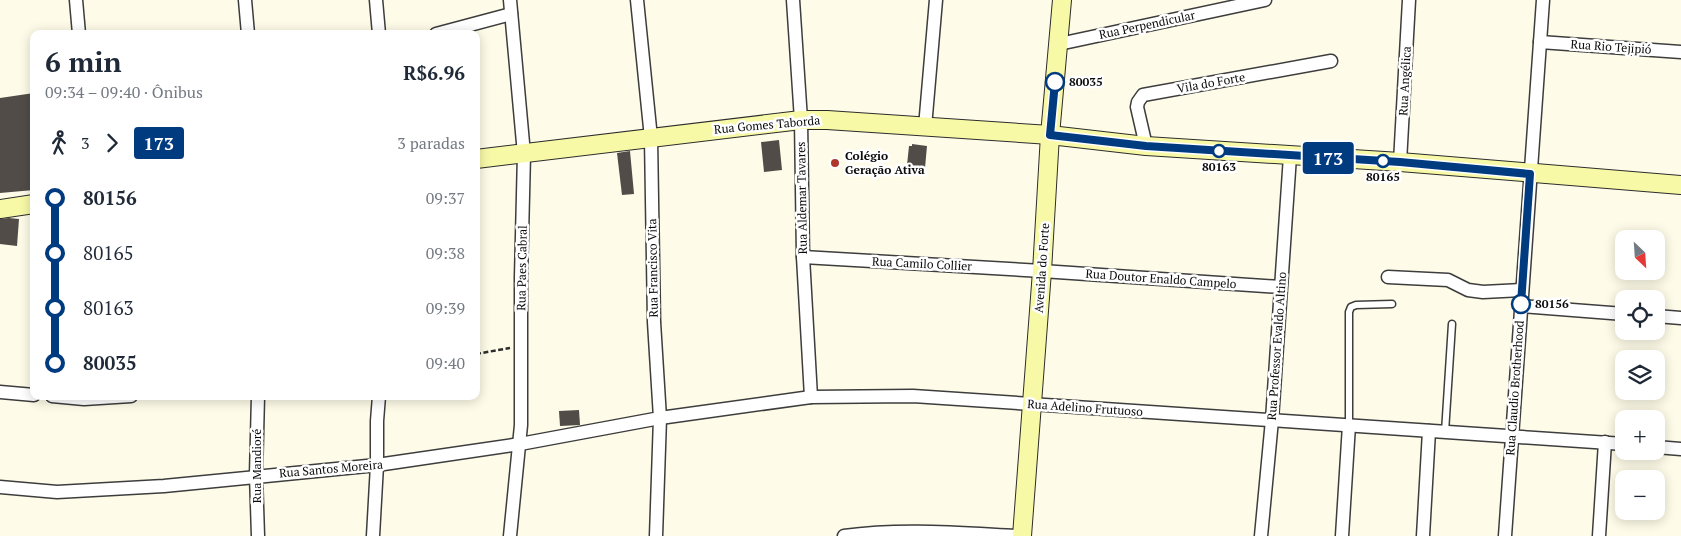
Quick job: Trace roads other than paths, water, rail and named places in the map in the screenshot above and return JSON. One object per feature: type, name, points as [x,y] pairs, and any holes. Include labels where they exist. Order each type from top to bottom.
[{"type":"main road","name":"Avenida do Forte","points":[[1022,536],[1054,136],[1062,0]]},
{"type":"main road","name":"Rua Gomes Taborda","points":[[480,159],[801,120],[827,120],[1054,136],[1146,146],[1400,162],[1681,185]]},
{"type":"main road","points":[[0,209],[30,205]]},
{"type":"street","points":[[76,0],[79,30]]},
{"type":"street","points":[[245,0],[248,30]]},
{"type":"street","points":[[376,0],[379,30]]},
{"type":"street","name":"Rua Paes Cabral","points":[[510,0],[524,154],[520,444],[510,536]]},
{"type":"street","name":"Rua Francisco Vita","points":[[636,0],[651,138],[654,322],[660,418],[656,536]]},
{"type":"street","name":"Rua Aldemar Tavares","points":[[793,0],[801,120],[802,257],[812,397]]},
{"type":"street","points":[[925,127],[936,0]]},
{"type":"street","name":"Rua Perpendicular","points":[[1059,44],[1266,0]]},
{"type":"street","name":"Rua Angélica","points":[[1400,162],[1410,0]]},
{"type":"street","name":"Rua Claudio Brotherhood","points":[[1505,536],[1543,0]]},
{"type":"street","points":[[451,30],[511,14]]},
{"type":"street","name":"Rua Rio Tejipió","points":[[1540,42],[1681,52]]},
{"type":"street","name":"Vila do Forte","points":[[1146,146],[1137,107],[1143,95],[1331,61]]},
{"type":"street","name":"Rua Professor Evaldo Altino","points":[[1261,536],[1272,420],[1290,156]]},
{"type":"street","name":"Rua Camilo Collier","points":[[802,257],[1042,270]]},
{"type":"street","name":"Rua Doutor Enaldo Campelo","points":[[1042,270],[1280,287]]},
{"type":"street","points":[[1388,277],[1448,280],[1468,290],[1483,292],[1522,290]]},
{"type":"street","points":[[1521,306],[1615,313]]},
{"type":"street","points":[[1665,317],[1681,318]]},
{"type":"street","points":[[0,392],[30,395]]},
{"type":"street","name":"Rua Adelino Frutuoso","points":[[660,418],[812,397],[914,396],[1615,443]]},
{"type":"street","name":"Rua Mandioré","points":[[258,400],[256,476],[258,536]]},
{"type":"street","points":[[373,536],[379,400]]},
{"type":"street","name":"Rua Santos Moreira","points":[[0,488],[57,492],[164,486],[377,465],[520,444],[660,418]]},
{"type":"street","points":[[1342,536],[1349,426]]},
{"type":"street","points":[[1423,536],[1429,431]]},
{"type":"street","points":[[1600,536],[1605,442]]},
{"type":"street","points":[[1665,448],[1681,449]]},
{"type":"street","points":[[844,536],[870,532],[906,531],[1016,536]]},
{"type":"lane","points":[[1349,426],[1349,312],[1356,305],[1392,304]]},
{"type":"lane","points":[[1445,432],[1452,324]]},
{"type":"place","name":"80035","points":[[1055,82]]},
{"type":"place","name":"80163","points":[[1219,151]]},
{"type":"place","name":"80165","points":[[1383,161]]},
{"type":"place","name":"Colégio Geração Ativa","points":[[835,163]]},
{"type":"place","name":"80156","points":[[1521,304]]}]
